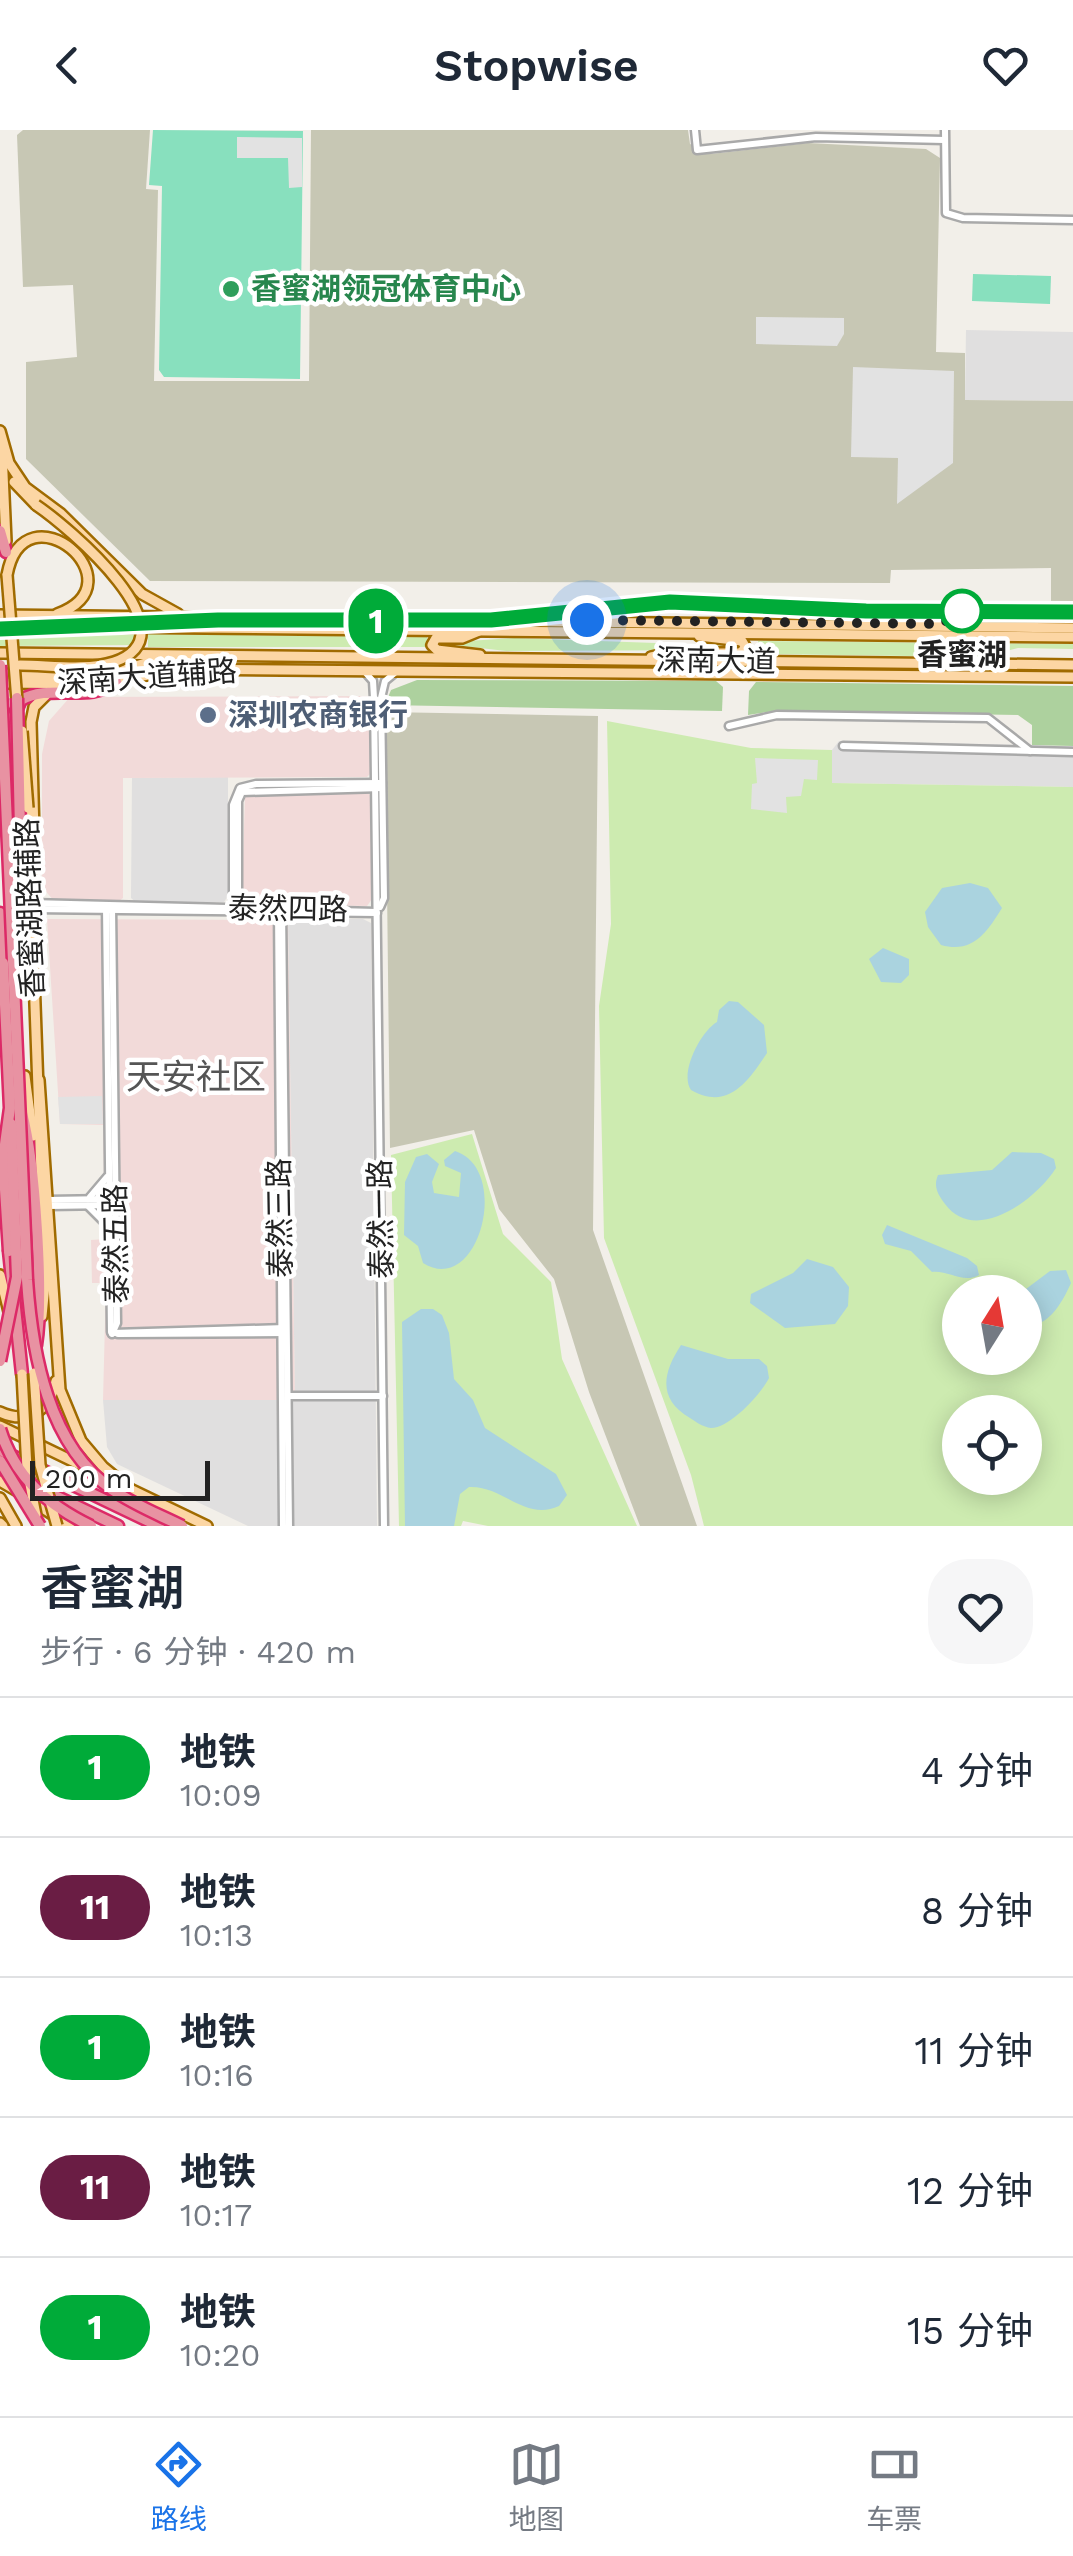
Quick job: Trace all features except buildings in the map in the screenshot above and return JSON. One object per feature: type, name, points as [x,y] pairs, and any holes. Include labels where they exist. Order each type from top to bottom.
[{"type":"highway","points":[[0,530],[6,552]]},
{"type":"highway","points":[[0,665],[5,959]]},
{"type":"highway","points":[[20,829],[12,747],[15,708],[30,695],[98,691],[116,682]]},
{"type":"highway","points":[[5,959],[21,905],[17,698]]},
{"type":"highway","points":[[0,912],[28,1304],[49,1398],[75,1452],[98,1478],[182,1526]]},
{"type":"highway","points":[[15,1108],[30,1150],[35,1248],[38,1334],[28,1373]]},
{"type":"highway","points":[[15,1108],[3,1159],[9,1251],[8,1342],[28,1373]]},
{"type":"highway","points":[[0,1361],[8,1342],[18,1264],[15,1108]]},
{"type":"highway","points":[[0,1427],[13,1461],[30,1485],[56,1507],[91,1526]]},
{"type":"highway","points":[[0,1446],[21,1460],[160,1526]]},
{"type":"highway","points":[[0,1461],[40,1526]]},
{"type":"highway","points":[[0,1469],[118,1526]]},
{"type":"main road","name":"香蜜湖路辅路","points":[[0,427],[7,575],[31,856],[45,1285],[38,1334]]},
{"type":"main road","points":[[0,427],[14,472],[38,502],[127,591],[140,614],[141,630],[131,651],[116,661],[0,665]]},
{"type":"main road","points":[[2,453],[16,484],[124,576],[163,608],[198,617]]},
{"type":"main road","points":[[7,575],[15,554],[26,544],[49,538],[66,542],[79,552],[86,573],[82,594],[72,606],[50,616]]},
{"type":"main road","name":"深南大道辅路","points":[[0,615],[700,620],[1073,628]]},
{"type":"main road","points":[[343,618],[410,629]]},
{"type":"main road","points":[[662,632],[700,620]]},
{"type":"main road","points":[[904,623],[944,635]]},
{"type":"main road","name":"深南大道","points":[[0,626],[1073,637]]},
{"type":"main road","points":[[1024,636],[1058,628]]},
{"type":"main road","points":[[486,630],[462,638],[436,638],[432,646],[494,658]]},
{"type":"main road","points":[[644,660],[669,653],[740,653],[746,648],[740,640],[680,632]]},
{"type":"main road","name":"深南大道","points":[[0,653],[1073,665]]},
{"type":"main road","points":[[92,676],[182,655]]},
{"type":"main road","points":[[474,670],[523,658]]},
{"type":"main road","points":[[644,660],[695,672]]},
{"type":"main road","points":[[763,673],[797,662]]},
{"type":"main road","name":"深南大道辅路","points":[[0,683],[116,682],[176,669],[1073,677]]},
{"type":"main road","points":[[0,674],[140,676]]},
{"type":"main road","points":[[31,856],[35,825],[32,714],[42,697],[56,691]]},
{"type":"main road","points":[[0,983],[9,1000],[15,1060],[36,1065],[42,1091],[56,1362],[56,1385],[44,1408],[22,1418],[0,1412]]},
{"type":"main road","points":[[25,1076],[39,1162]]},
{"type":"main road","points":[[0,1276],[8,1342]]},
{"type":"main road","points":[[56,1362],[71,1425],[90,1454],[131,1490]]},
{"type":"main road","points":[[28,1373],[27,1469],[40,1526]]},
{"type":"main road","points":[[28,1373],[40,1465],[57,1526]]},
{"type":"main road","points":[[0,1427],[207,1526]]},
{"type":"main road","points":[[0,1481],[70,1526]]},
{"type":"main road","points":[[0,1498],[16,1526]]},
{"type":"street","points":[[695,130],[697,150],[816,136],[944,140]]},
{"type":"street","points":[[944,130],[946,213],[963,218],[1073,220]]},
{"type":"street","name":"泰然一路","points":[[361,670],[374,686],[384,898],[378,913],[384,1526]]},
{"type":"street","name":"泰然一路","points":[[379,785],[381,693],[388,677],[402,670]]},
{"type":"street","points":[[728,726],[776,715],[988,718],[1030,751]]},
{"type":"street","points":[[843,746],[1073,752]]},
{"type":"street","points":[[236,912],[238,802],[242,792],[379,785]]},
{"type":"street","name":"泰然四路","points":[[31,906],[378,913]]},
{"type":"street","name":"泰然五路","points":[[109,910],[112,1334]]},
{"type":"street","name":"泰然五路","points":[[109,910],[117,1322],[112,1334]]},
{"type":"street","name":"泰然三路","points":[[280,912],[286,1526]]},
{"type":"street","points":[[0,1076],[25,1076],[36,1065]]},
{"type":"street","points":[[0,1066],[18,1068],[25,1076]]},
{"type":"street","points":[[87,1202],[102,1188],[108,1170]]},
{"type":"street","points":[[87,1202],[109,1228]]},
{"type":"street","points":[[48,1203],[112,1202]]},
{"type":"street","points":[[112,1334],[284,1331]]},
{"type":"street","points":[[285,1396],[383,1396]]},
{"type":"shaded area","points":[[23,130],[150,130],[146,189],[158,190],[154,381],[309,381],[311,130],[688,130],[690,144],[711,154],[808,143],[926,149],[940,158],[936,352],[965,353],[965,400],[1073,401],[1073,605],[1051,605],[1051,568],[891,570],[890,583],[150,581],[26,459],[26,362],[77,357],[73,285],[23,287],[17,135]]},
{"type":"shaded area","points":[[237,137],[302,138],[302,187],[289,188],[288,158],[237,158]]},
{"type":"shaded area","points":[[756,317],[844,318],[844,334],[837,346],[756,344]]},
{"type":"shaded area","points":[[966,330],[1073,332],[1073,401],[965,400]]},
{"type":"shaded area","points":[[853,367],[954,371],[953,463],[897,504],[898,458],[851,457]]},
{"type":"shaded area","points":[[372,696],[372,772],[367,777],[123,778],[123,898],[55,902],[42,887],[42,754],[49,721],[70,697]]},
{"type":"shaded area","points":[[385,712],[598,716],[593,1230],[697,1526],[640,1526],[589,1392],[554,1279],[499,1209],[474,1130],[390,1148]]},
{"type":"shaded area","points":[[839,741],[1073,746],[1073,787],[831,783],[832,750]]},
{"type":"shaded area","points":[[755,758],[818,760],[817,780],[804,779],[801,796],[786,797],[787,813],[751,809],[752,784],[757,783]]},
{"type":"shaded area","points":[[228,777],[228,896],[224,902],[137,903],[131,898],[132,778]]},
{"type":"shaded area","points":[[367,791],[371,797],[372,899],[367,906],[246,904],[242,899],[245,795]]},
{"type":"shaded area","points":[[47,919],[269,920],[276,926],[288,926],[295,1400],[103,1400],[106,1283],[92,1283],[91,1240],[105,1239],[103,1125],[60,1124]]},
{"type":"shaded area","points":[[293,919],[363,919],[371,923],[377,1526],[248,1526],[117,1464],[107,1447],[103,1400],[295,1400],[288,926]]},
{"type":"shaded area","points":[[102,1096],[103,1124],[60,1124],[58,1097]]},
{"type":"green space","name":"香蜜湖领冠体育中心","points":[[153,130],[303,131],[300,379],[164,377],[159,370],[162,186],[149,185]]},
{"type":"green space","points":[[973,274],[1051,276],[1050,304],[972,301]]},
{"type":"green space","points":[[0,631],[139,633],[139,645],[0,646]]},
{"type":"green space","points":[[148,634],[427,637],[428,647],[148,647]]},
{"type":"green space","points":[[514,638],[740,646],[736,650],[506,651],[437,643]]},
{"type":"green space","points":[[758,641],[1073,644],[1073,649],[1018,648],[983,657],[758,654]]},
{"type":"green space","points":[[417,680],[716,681],[723,687],[722,711],[385,705],[391,690]]},
{"type":"green space","points":[[756,682],[1073,686],[1073,746],[1032,745],[1032,725],[1018,715],[774,711],[748,715],[749,691]]},
{"type":"green space","points":[[607,721],[751,748],[832,750],[832,783],[1073,787],[1073,1526],[704,1526],[691,1475],[604,1238],[599,1006],[611,924]]},
{"type":"green space","points":[[472,1134],[503,1234],[551,1282],[562,1359],[637,1526],[488,1526],[463,1521],[461,1526],[399,1526],[391,1155]]},
{"type":"water","points":[[970,883],[988,888],[1002,908],[985,933],[970,944],[941,945],[928,927],[925,912],[942,888]]},
{"type":"water","points":[[883,948],[909,959],[909,975],[901,983],[881,982],[869,959]]},
{"type":"water","points":[[729,1001],[738,1002],[764,1025],[767,1053],[736,1090],[716,1097],[704,1096],[691,1090],[688,1083],[690,1063],[699,1043],[717,1022],[719,1010]]},
{"type":"water","points":[[455,1151],[472,1162],[482,1181],[485,1204],[473,1248],[460,1263],[443,1269],[423,1263],[418,1246],[404,1235],[405,1182],[416,1157],[427,1154],[439,1164],[432,1182],[434,1193],[459,1197],[461,1173],[445,1166],[444,1160]]},
{"type":"water","points":[[1012,1152],[1041,1153],[1054,1159],[1056,1168],[1020,1204],[988,1219],[958,1216],[945,1204],[937,1190],[938,1175],[992,1170]]},
{"type":"water","points":[[887,1225],[967,1258],[977,1266],[979,1275],[932,1272],[911,1251],[885,1244],[882,1235]]},
{"type":"water","points":[[807,1259],[833,1267],[849,1287],[848,1306],[835,1324],[785,1328],[750,1303],[751,1294],[793,1273]]},
{"type":"water","points":[[1066,1270],[1071,1283],[1059,1305],[1042,1322],[1042,1277],[1050,1271]]},
{"type":"water","points":[[421,1309],[433,1309],[442,1315],[449,1333],[454,1379],[473,1400],[485,1428],[556,1474],[567,1495],[559,1506],[535,1510],[493,1491],[469,1487],[460,1494],[454,1526],[405,1526],[402,1322]]},
{"type":"water","points":[[681,1345],[728,1359],[759,1359],[767,1366],[769,1378],[736,1416],[719,1427],[705,1427],[680,1411],[668,1394],[667,1376]]},
{"type":"metro line","name":"1","points":[[0,629],[218,620],[491,620],[578,608],[670,602],[866,611],[1073,612]]},
{"type":"place","name":"香蜜湖领冠体育中心","points":[[231,289]]},
{"type":"place","name":"香蜜湖","points":[[962,611]]},
{"type":"place","name":"深圳农商银行","points":[[208,715]]},
{"type":"district","name":"天安社区","points":[[196,1077]]},
{"type":"route","points":[[587,620],[942,624],[962,611]]}]
